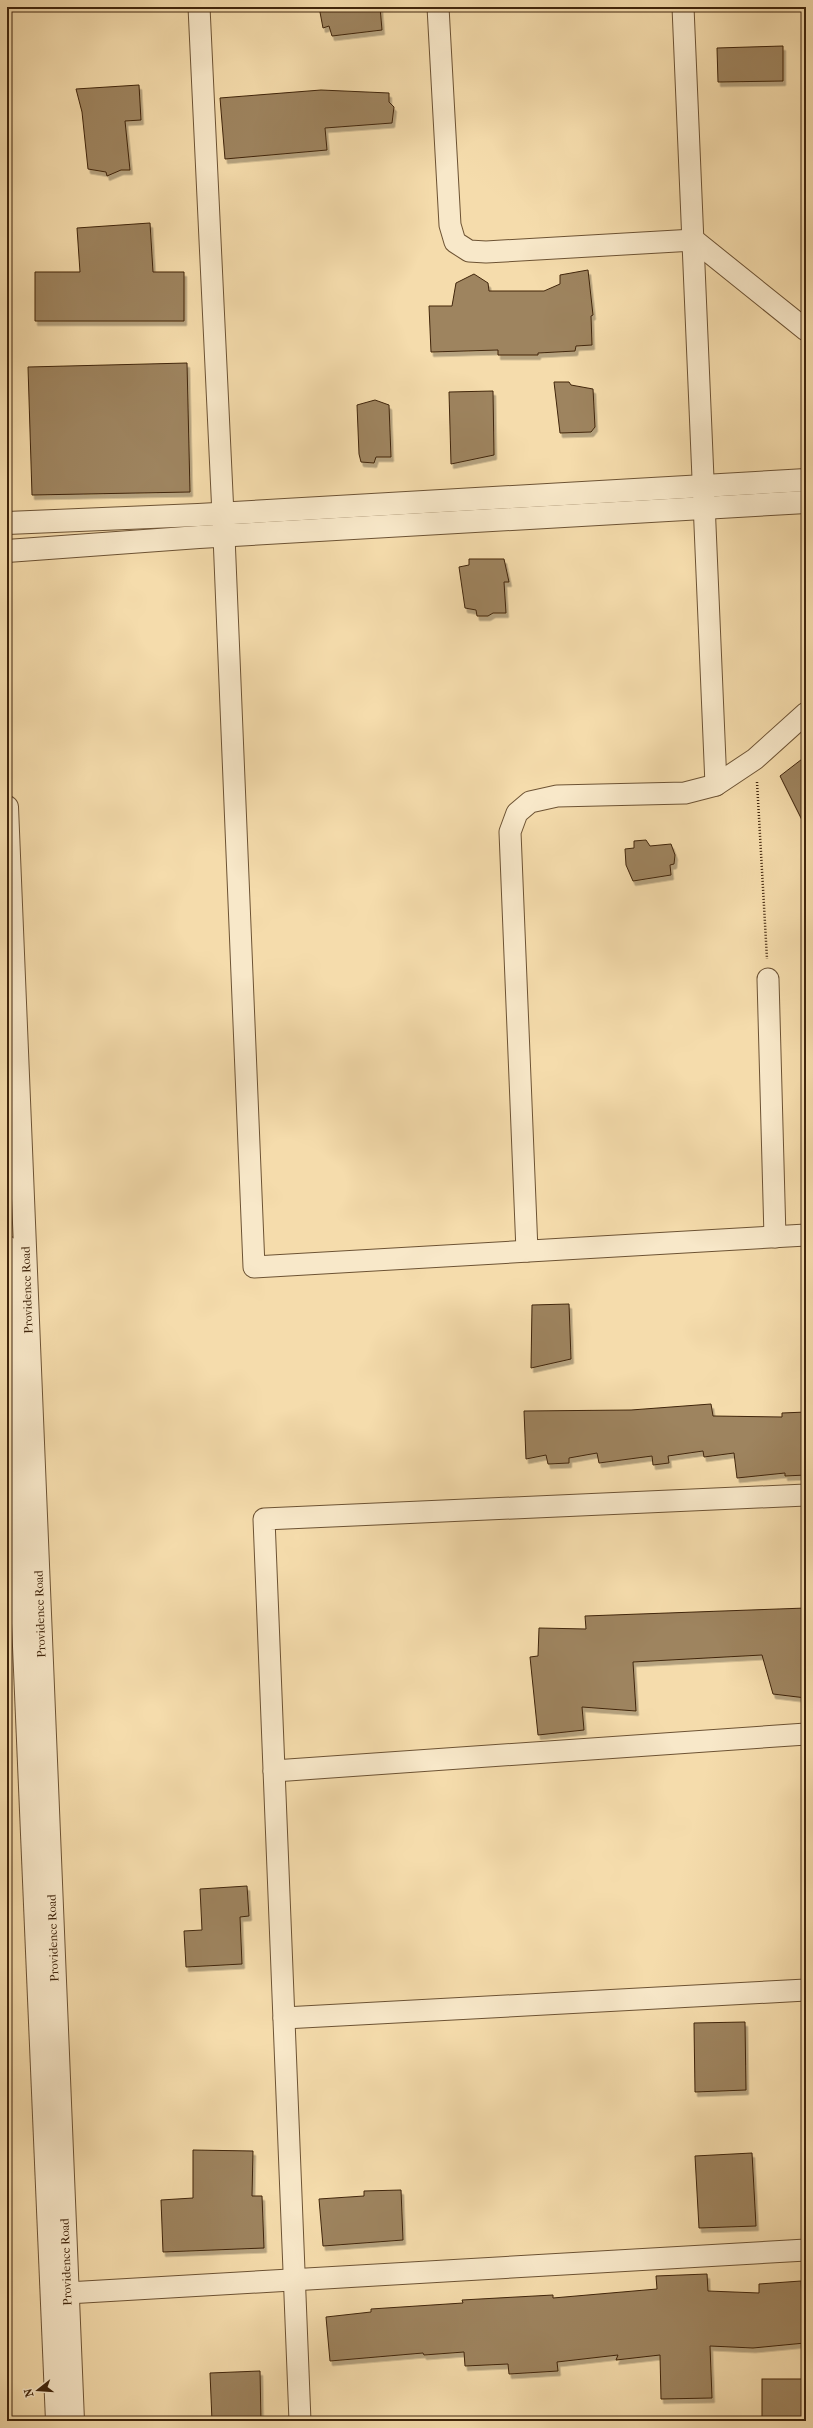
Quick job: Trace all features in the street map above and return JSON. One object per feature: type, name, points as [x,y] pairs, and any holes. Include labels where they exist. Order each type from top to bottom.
[{"type":"street","points":[[199,7],[223,513],[254,1267],[806,1235]]},
{"type":"street","points":[[438,7],[450,226],[455,242],[469,251],[486,252],[694,240],[806,330]]},
{"type":"street","points":[[683,7],[706,508],[716,785]]},
{"type":"street","points":[[7,523],[223,513],[806,480]]},
{"type":"street","points":[[7,551],[224,536],[806,502]]},
{"type":"street","points":[[527,1251],[510,832],[517,814],[530,802],[557,796],[685,793],[716,785],[755,759],[806,713]]},
{"type":"street","name":"Providence Road","points":[[7,807],[73,2421]]},
{"type":"street","points":[[768,979],[775,1237]]},
{"type":"street","name":"Providence Road","points":[[7,1248],[57,2421]]},
{"type":"street","points":[[300,2421],[264,1519],[806,1495]]},
{"type":"street","points":[[274,1771],[806,1734]]},
{"type":"street","points":[[284,2018],[806,1990]]},
{"type":"street","points":[[67,2293],[806,2250]]},
{"type":"path","points":[[755,759],[768,979]]},
{"type":"building","points":[[319,7],[380,7],[382,30],[332,36],[329,26],[323,28]]},
{"type":"building","points":[[783,46],[783,81],[718,82],[717,48]]},
{"type":"building","points":[[139,85],[141,120],[125,121],[130,170],[121,170],[107,176],[106,172],[88,169],[82,112],[76,89]]},
{"type":"building","points":[[321,90],[389,93],[389,102],[394,107],[392,123],[325,128],[327,150],[225,159],[220,98]]},
{"type":"building","points":[[150,223],[153,272],[184,272],[184,321],[35,321],[35,272],[80,272],[77,228]]},
{"type":"building","points":[[588,270],[593,315],[591,316],[592,345],[576,346],[575,351],[538,353],[538,355],[498,355],[498,350],[431,352],[429,306],[452,306],[456,283],[474,274],[488,283],[489,291],[544,291],[560,284],[560,275]]},
{"type":"building","points":[[187,363],[190,492],[32,495],[28,367]]},
{"type":"building","points":[[554,382],[569,382],[571,385],[593,389],[595,427],[591,432],[560,433]]},
{"type":"building","points":[[493,391],[494,455],[451,464],[449,392]]},
{"type":"building","points":[[375,400],[389,405],[391,457],[376,457],[374,463],[361,462],[359,454],[357,405]]},
{"type":"building","points":[[469,559],[504,559],[509,582],[504,582],[506,613],[493,613],[488,616],[477,616],[476,610],[465,608],[459,567],[469,565]]},
{"type":"building","points":[[806,756],[806,828],[780,776]]},
{"type":"building","points":[[646,840],[650,846],[671,844],[675,855],[674,864],[670,865],[671,875],[633,881],[626,865],[625,849],[634,848],[634,841]]},
{"type":"building","points":[[569,1304],[571,1359],[531,1368],[532,1305]]},
{"type":"building","points":[[711,1404],[713,1416],[782,1417],[782,1413],[806,1412],[806,1475],[785,1476],[785,1473],[737,1478],[734,1453],[704,1457],[703,1451],[668,1456],[669,1463],[653,1465],[652,1456],[599,1463],[597,1453],[569,1458],[569,1463],[548,1464],[546,1455],[526,1459],[524,1411],[631,1410]]},
{"type":"building","points":[[806,1608],[806,1698],[773,1694],[762,1655],[633,1662],[636,1711],[582,1707],[584,1730],[538,1735],[530,1657],[538,1656],[539,1628],[586,1629],[585,1616]]},
{"type":"building","points":[[247,1886],[249,1916],[240,1917],[242,1964],[186,1967],[184,1931],[202,1930],[200,1889]]},
{"type":"building","points":[[745,2022],[746,2090],[695,2092],[694,2023]]},
{"type":"building","points":[[193,2150],[253,2151],[252,2196],[262,2196],[264,2248],[163,2252],[161,2200],[193,2198]]},
{"type":"building","points":[[752,2153],[756,2226],[699,2228],[695,2156]]},
{"type":"building","points":[[401,2190],[403,2240],[323,2246],[319,2199],[364,2196],[364,2191]]},
{"type":"building","points":[[707,2274],[708,2291],[759,2293],[759,2284],[801,2281],[805,2343],[753,2348],[710,2346],[712,2398],[661,2399],[660,2355],[616,2360],[618,2355],[557,2362],[558,2371],[509,2374],[508,2364],[465,2366],[464,2352],[424,2355],[423,2353],[330,2361],[326,2317],[371,2312],[371,2309],[463,2303],[462,2300],[553,2295],[553,2298],[657,2289],[656,2276]]},
{"type":"building","points":[[260,2371],[261,2421],[212,2421],[210,2373]]},
{"type":"building","points":[[762,2379],[806,2379],[806,2421],[762,2421]]}]
